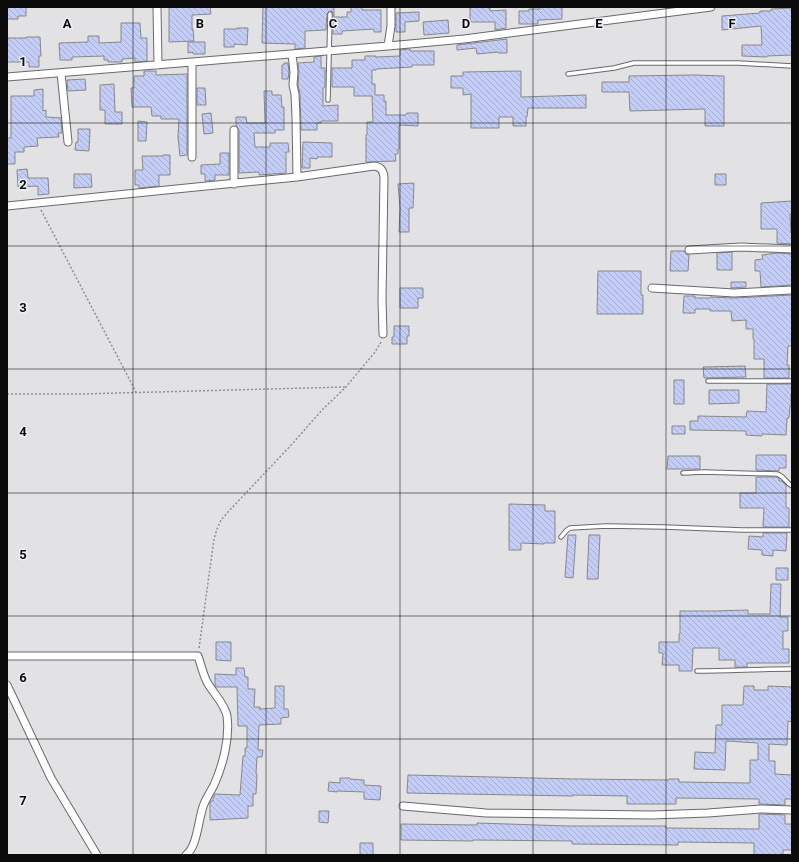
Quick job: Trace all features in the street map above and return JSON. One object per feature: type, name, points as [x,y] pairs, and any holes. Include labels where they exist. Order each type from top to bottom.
[{"type":"street","points":[[157,7],[158,65]]},
{"type":"street","points":[[388,46],[391,26],[391,7]]},
{"type":"street","points":[[7,77],[464,39],[711,7]]},
{"type":"street","points":[[292,54],[296,117],[297,177]]},
{"type":"street","points":[[192,62],[192,157]]},
{"type":"street","points":[[62,73],[68,142]]},
{"type":"street","points":[[234,130],[234,184]]},
{"type":"street","points":[[7,206],[234,184],[378,166],[383,172],[384,184],[382,299],[383,334]]},
{"type":"street","points":[[689,250],[741,247],[792,249]]},
{"type":"street","points":[[652,288],[734,293],[792,290]]},
{"type":"street","points":[[7,656],[198,656],[202,671],[225,710],[227,716],[227,732],[226,748],[220,770],[204,804],[192,849],[186,855]]},
{"type":"street","points":[[7,685],[51,778],[97,855]]},
{"type":"street","points":[[403,806],[486,813],[652,815],[708,813],[761,808],[792,810]]},
{"type":"lane","points":[[328,100],[330,14]]},
{"type":"lane","points":[[568,74],[639,63],[738,63],[792,66]]},
{"type":"lane","points":[[708,381],[792,381]]},
{"type":"lane","points":[[683,473],[704,472],[777,474],[782,476],[792,486]]},
{"type":"lane","points":[[561,537],[570,528],[606,526],[664,526],[742,530],[792,530]]},
{"type":"lane","points":[[697,671],[792,669]]},
{"type":"path","points":[[37,202],[136,392]]},
{"type":"path","points":[[198,656],[214,539],[221,520],[323,409],[346,387],[375,352],[381,342],[383,334]]},
{"type":"path","points":[[7,394],[81,394],[346,387]]},
{"type":"building","points":[[7,7],[26,7],[26,16],[18,16],[18,19],[7,19]]},
{"type":"building","points":[[169,7],[210,7],[211,14],[192,15],[194,41],[169,42]]},
{"type":"building","points":[[263,7],[334,7],[334,17],[347,17],[347,12],[351,12],[351,7],[362,7],[362,10],[381,10],[381,32],[374,32],[374,29],[342,31],[342,34],[333,34],[333,14],[332,11],[330,11],[327,14],[326,30],[305,31],[305,48],[295,49],[295,44],[262,43]]},
{"type":"building","points":[[470,7],[490,7],[490,11],[506,10],[506,28],[495,30],[495,22],[470,22]]},
{"type":"building","points":[[540,7],[562,7],[562,19],[538,20],[538,24],[519,24],[519,11],[540,9]]},
{"type":"building","points":[[792,8],[792,55],[767,57],[742,56],[742,45],[762,45],[761,26],[722,30],[722,16],[760,13],[760,11],[771,11],[771,9]]},
{"type":"building","points":[[419,12],[419,21],[405,22],[405,32],[396,32],[396,13]]},
{"type":"building","points":[[448,20],[449,33],[424,35],[423,22]]},
{"type":"building","points":[[121,23],[140,23],[141,38],[147,38],[147,61],[135,62],[135,58],[122,59],[122,62],[108,62],[108,60],[104,60],[104,56],[72,57],[72,60],[60,60],[59,43],[88,42],[88,36],[99,36],[99,43],[121,42]]},
{"type":"building","points":[[248,28],[247,45],[234,44],[234,47],[224,47],[224,29]]},
{"type":"building","points":[[40,37],[41,56],[39,56],[39,67],[29,67],[29,62],[7,62],[7,38]]},
{"type":"building","points":[[507,39],[507,53],[498,52],[477,54],[476,48],[457,50],[457,45]]},
{"type":"building","points":[[188,42],[205,42],[205,54],[193,54],[193,52],[188,53]]},
{"type":"building","points":[[410,49],[410,51],[434,51],[434,65],[412,65],[412,67],[372,70],[372,84],[375,84],[375,95],[384,95],[384,101],[386,101],[386,115],[406,115],[407,113],[418,113],[418,126],[399,125],[399,149],[398,154],[395,154],[396,161],[366,162],[367,122],[373,122],[372,96],[354,96],[354,87],[332,87],[332,68],[352,68],[352,60],[365,60],[365,56],[400,56],[400,50]]},
{"type":"building","points":[[321,56],[321,68],[325,68],[323,106],[338,105],[338,121],[321,121],[321,123],[317,123],[317,130],[301,130],[298,63],[314,62],[314,57]]},
{"type":"building","points":[[284,63],[288,63],[288,79],[282,79],[282,65],[284,65]]},
{"type":"building","points":[[144,71],[156,71],[156,75],[187,74],[187,155],[180,156],[178,137],[179,119],[161,119],[161,116],[152,116],[151,107],[132,107],[131,88],[134,88],[134,76],[144,76]]},
{"type":"building","points":[[521,71],[521,97],[586,95],[586,108],[528,108],[526,126],[513,126],[513,117],[499,117],[499,128],[471,128],[471,94],[463,95],[463,88],[451,88],[451,76],[463,76],[463,72]]},
{"type":"building","points":[[629,76],[724,76],[724,126],[705,126],[705,109],[630,111],[629,92],[602,92],[602,82],[629,82]]},
{"type":"building","points":[[85,79],[86,90],[68,91],[67,80]]},
{"type":"building","points":[[114,84],[115,112],[122,112],[122,124],[105,124],[105,110],[100,110],[100,85]]},
{"type":"building","points":[[197,88],[205,88],[206,105],[197,105]]},
{"type":"building","points":[[43,89],[43,111],[46,110],[46,117],[61,118],[62,133],[58,133],[59,137],[37,138],[38,146],[24,147],[24,152],[15,152],[15,164],[7,164],[7,138],[11,138],[11,96],[34,96],[34,90]]},
{"type":"building","points":[[264,91],[272,91],[272,95],[281,95],[282,107],[284,107],[284,130],[275,130],[275,133],[254,133],[255,147],[270,147],[270,143],[288,143],[289,152],[286,152],[286,173],[259,175],[259,172],[239,173],[239,130],[236,125],[236,117],[246,117],[247,123],[265,123]]},
{"type":"building","points":[[211,113],[213,133],[204,134],[202,114]]},
{"type":"building","points":[[138,121],[147,122],[146,141],[138,141]]},
{"type":"building","points":[[78,129],[90,129],[89,151],[75,150],[76,142],[78,142]]},
{"type":"building","points":[[303,142],[332,143],[332,157],[317,157],[317,159],[310,158],[310,168],[302,168]]},
{"type":"building","points":[[220,153],[229,153],[229,175],[215,175],[215,180],[205,181],[205,174],[201,174],[201,165],[220,164]]},
{"type":"building","points":[[170,155],[170,175],[159,175],[159,186],[139,188],[139,185],[135,185],[135,170],[143,170],[142,156]]},
{"type":"building","points":[[27,169],[28,178],[48,178],[49,194],[38,195],[38,186],[18,187],[17,170]]},
{"type":"building","points":[[74,174],[91,174],[92,187],[74,188]]},
{"type":"building","points":[[715,174],[726,174],[726,185],[715,185]]},
{"type":"building","points":[[414,183],[413,208],[409,208],[409,232],[399,232],[400,208],[398,184]]},
{"type":"building","points":[[792,201],[792,214],[790,214],[792,244],[777,243],[777,229],[761,229],[761,203]]},
{"type":"building","points":[[671,251],[684,251],[689,255],[688,271],[670,271]]},
{"type":"building","points":[[732,252],[732,270],[717,270],[717,253]]},
{"type":"building","points":[[777,253],[792,254],[792,285],[761,287],[760,271],[755,271],[755,260],[763,259],[762,255]]},
{"type":"building","points":[[598,271],[641,271],[643,314],[597,314]]},
{"type":"building","points":[[731,282],[746,282],[746,287],[731,288]]},
{"type":"building","points":[[400,288],[423,288],[423,298],[418,298],[418,308],[400,308]]},
{"type":"building","points":[[792,295],[792,346],[788,346],[787,365],[789,365],[789,378],[764,378],[764,359],[754,359],[753,329],[746,329],[746,320],[732,321],[731,311],[695,309],[695,313],[683,313],[684,296],[695,296],[695,298],[734,298]]},
{"type":"building","points":[[394,326],[409,326],[407,344],[392,344],[392,337],[394,337]]},
{"type":"building","points":[[745,366],[746,377],[704,378],[703,367]]},
{"type":"building","points":[[674,380],[684,380],[684,404],[674,404]]},
{"type":"building","points":[[767,384],[792,384],[791,406],[789,418],[787,418],[786,435],[762,434],[762,436],[746,435],[746,431],[690,430],[690,421],[698,421],[698,416],[746,417],[747,411],[766,412]]},
{"type":"building","points":[[709,390],[739,390],[739,403],[709,404]]},
{"type":"building","points":[[672,426],[685,426],[685,434],[672,434]]},
{"type":"building","points":[[756,455],[786,455],[786,468],[779,468],[779,471],[756,470]]},
{"type":"building","points":[[668,456],[700,456],[700,469],[667,469]]},
{"type":"building","points":[[756,477],[776,477],[779,478],[779,481],[782,481],[786,485],[786,508],[789,508],[789,527],[763,527],[764,508],[740,508],[740,493],[756,493]]},
{"type":"building","points":[[509,504],[545,505],[545,511],[555,511],[555,543],[521,543],[521,550],[509,550]]},
{"type":"building","points":[[763,533],[787,533],[786,551],[773,550],[773,556],[762,555],[762,550],[748,549],[749,536],[763,537]]},
{"type":"building","points":[[568,535],[576,535],[573,578],[565,577]]},
{"type":"building","points":[[589,535],[600,535],[598,579],[587,579]]},
{"type":"building","points":[[776,568],[788,568],[788,580],[776,580]]},
{"type":"building","points":[[771,584],[781,584],[780,617],[788,617],[788,631],[783,631],[783,649],[789,649],[789,663],[747,663],[747,667],[735,667],[735,660],[719,660],[719,648],[693,648],[692,671],[679,671],[679,665],[662,665],[663,653],[659,653],[659,642],[679,642],[680,611],[748,610],[748,614],[770,614]]},
{"type":"building","points":[[216,642],[231,642],[231,661],[216,660]]},
{"type":"building","points":[[236,668],[244,668],[245,677],[248,677],[248,689],[255,689],[254,707],[260,707],[260,709],[275,708],[275,686],[284,686],[284,709],[288,709],[289,717],[281,718],[281,724],[259,725],[258,750],[263,750],[262,757],[257,757],[256,794],[253,794],[253,806],[248,806],[248,818],[210,820],[210,803],[213,801],[215,794],[240,795],[243,756],[245,756],[245,748],[247,748],[247,726],[238,726],[237,687],[216,687],[215,685],[215,674],[236,675]]},
{"type":"building","points":[[744,686],[754,686],[754,690],[768,690],[768,686],[792,687],[792,722],[788,721],[787,745],[769,744],[769,761],[775,761],[775,774],[792,775],[792,799],[785,799],[785,805],[759,804],[759,799],[676,798],[676,804],[627,804],[627,796],[407,793],[408,775],[576,779],[679,779],[679,782],[750,783],[750,760],[758,760],[758,743],[726,741],[725,770],[694,769],[695,752],[715,753],[716,725],[722,725],[722,705],[743,705]]},
{"type":"building","points":[[340,778],[364,780],[364,785],[381,786],[380,800],[364,799],[364,792],[328,791],[329,782],[340,783]]},
{"type":"building","points":[[319,811],[329,811],[328,823],[319,822]]},
{"type":"building","points":[[759,814],[785,815],[785,824],[792,824],[792,850],[783,850],[783,855],[754,855],[754,843],[678,842],[678,845],[572,844],[572,841],[401,840],[401,824],[477,825],[477,823],[759,829]]},
{"type":"building","points":[[360,843],[373,843],[373,855],[360,855]]}]
